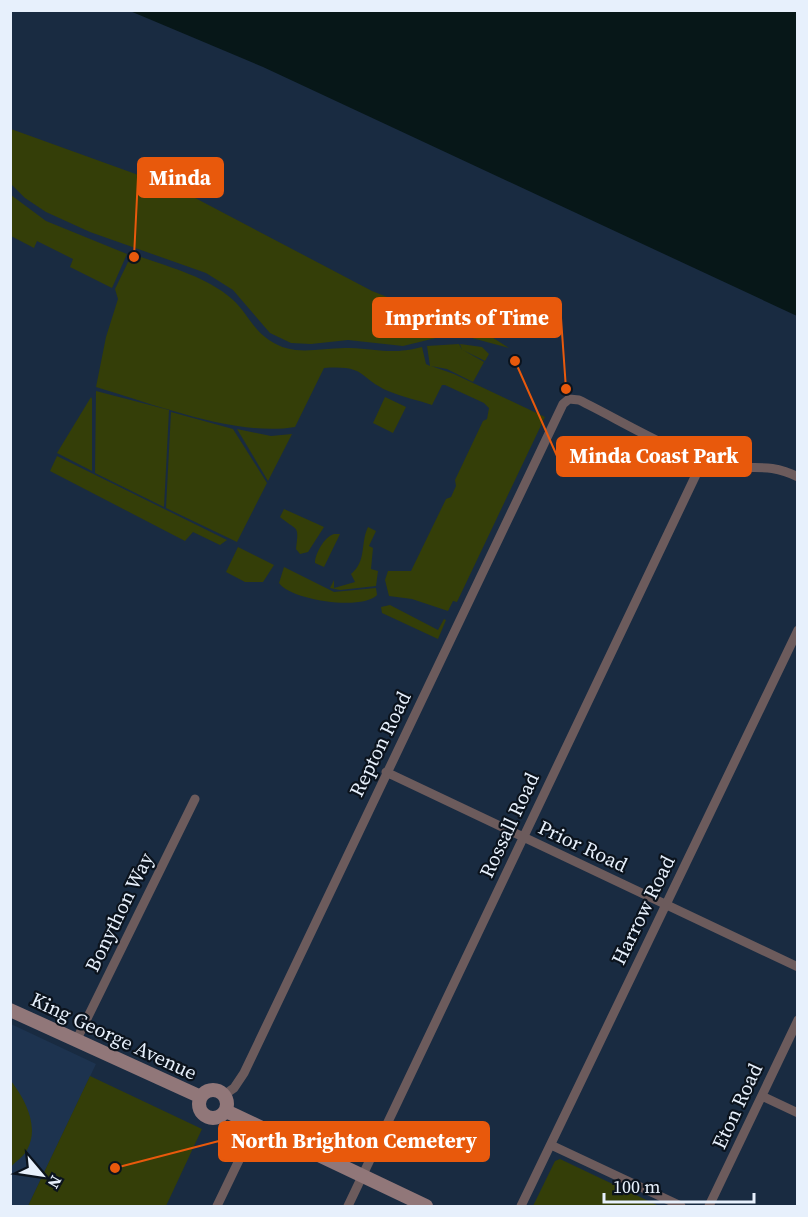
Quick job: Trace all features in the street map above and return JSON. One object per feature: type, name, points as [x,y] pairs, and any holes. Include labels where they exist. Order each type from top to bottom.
[{"type":"street","name":"Repton Road","points":[[224,1095],[234,1088],[243,1072],[563,404],[569,399],[579,400],[703,460]]},
{"type":"street","points":[[703,460],[728,467],[764,465],[784,470],[798,477]]},
{"type":"street","name":"Rossall Road","points":[[348,1206],[703,460]]},
{"type":"street","name":"Harrow Road","points":[[521,1206],[798,630]]},
{"type":"street","name":"Prior Road","points":[[386,772],[798,967]]},
{"type":"street","name":"Bonython Way","points":[[76,1041],[195,799]]},
{"type":"street","name":"King George Avenue","points":[[10,1010],[201,1097]]},
{"type":"street","name":"Eton Road","points":[[709,1206],[798,1020]]},
{"type":"street","points":[[210,1090],[224,1095],[227,1101],[226,1111],[219,1118],[205,1116],[199,1109],[201,1097],[210,1090]]},
{"type":"street","points":[[762,1096],[798,1113]]},
{"type":"street","points":[[226,1111],[255,1127],[426,1206]]},
{"type":"street","points":[[217,1206],[255,1127]]},
{"type":"street","points":[[551,1145],[681,1206]]},
{"type":"shaded area","points":[[130,11],[797,11],[797,316],[263,67]]},
{"type":"shaded area","points":[[11,1024],[96,1064],[28,1206],[11,1206]]},
{"type":"green space","points":[[11,129],[180,190],[372,291],[430,314],[465,320],[509,348],[472,338],[440,337],[403,346],[348,340],[311,344],[291,343],[270,333],[233,290],[206,273],[90,232],[46,212],[25,198],[11,184]]},
{"type":"green space","points":[[11,195],[46,221],[127,254],[112,288],[70,267],[73,259],[37,241],[34,248],[11,236]]},
{"type":"green space","points":[[141,257],[189,274],[222,291],[237,304],[263,336],[288,349],[349,348],[393,351],[422,347],[426,364],[430,366],[427,346],[459,344],[462,350],[460,344],[482,347],[489,354],[485,361],[463,350],[484,362],[473,382],[447,369],[431,366],[454,374],[545,417],[457,602],[453,601],[448,611],[412,599],[389,596],[385,580],[388,571],[411,571],[446,499],[451,497],[456,486],[455,480],[483,421],[487,419],[489,408],[484,403],[445,385],[442,385],[432,405],[388,391],[355,370],[324,368],[295,427],[272,429],[221,423],[195,417],[96,387],[106,337],[118,299],[115,289],[128,262],[134,262]]},
{"type":"green space","points":[[96,391],[169,410],[164,507],[95,473]]},
{"type":"green space","points":[[91,397],[92,399],[92,471],[57,453]]},
{"type":"green space","points":[[385,397],[406,407],[393,433],[373,423]]},
{"type":"green space","points":[[171,412],[233,429],[267,483],[237,542],[166,508]]},
{"type":"green space","points":[[237,429],[271,436],[292,434],[268,481]]},
{"type":"green space","points":[[57,456],[227,540],[220,545],[193,532],[185,541],[50,471]]},
{"type":"green space","points":[[284,509],[324,527],[308,552],[300,554],[296,549],[296,529],[280,517]]},
{"type":"green space","points":[[368,527],[376,531],[369,546],[373,548],[371,569],[378,571],[376,586],[340,590],[330,588],[334,580],[334,588],[355,582],[351,574],[359,564]]},
{"type":"green space","points":[[334,534],[340,534],[324,567],[315,563],[321,546]]},
{"type":"green space","points":[[238,547],[274,565],[263,582],[245,582],[226,572]]},
{"type":"green space","points":[[284,567],[334,592],[376,588],[377,595],[369,600],[342,603],[297,594],[279,583]]},
{"type":"green space","points":[[390,605],[438,630],[444,619],[446,620],[438,639],[382,613],[381,607]]},
{"type":"green space","points":[[90,1076],[202,1129],[166,1206],[28,1206]]},
{"type":"green space","points":[[11,1081],[26,1105],[32,1132],[27,1150],[11,1167]]},
{"type":"green space","points":[[560,1159],[659,1206],[533,1206],[555,1161]]},
{"type":"place","name":"Minda","points":[[134,257]]},
{"type":"place","name":"Minda Coast Park","points":[[515,361]]},
{"type":"place","name":"Imprints of Time","points":[[566,389]]},
{"type":"place","name":"North Brighton Cemetery","points":[[115,1168]]}]
